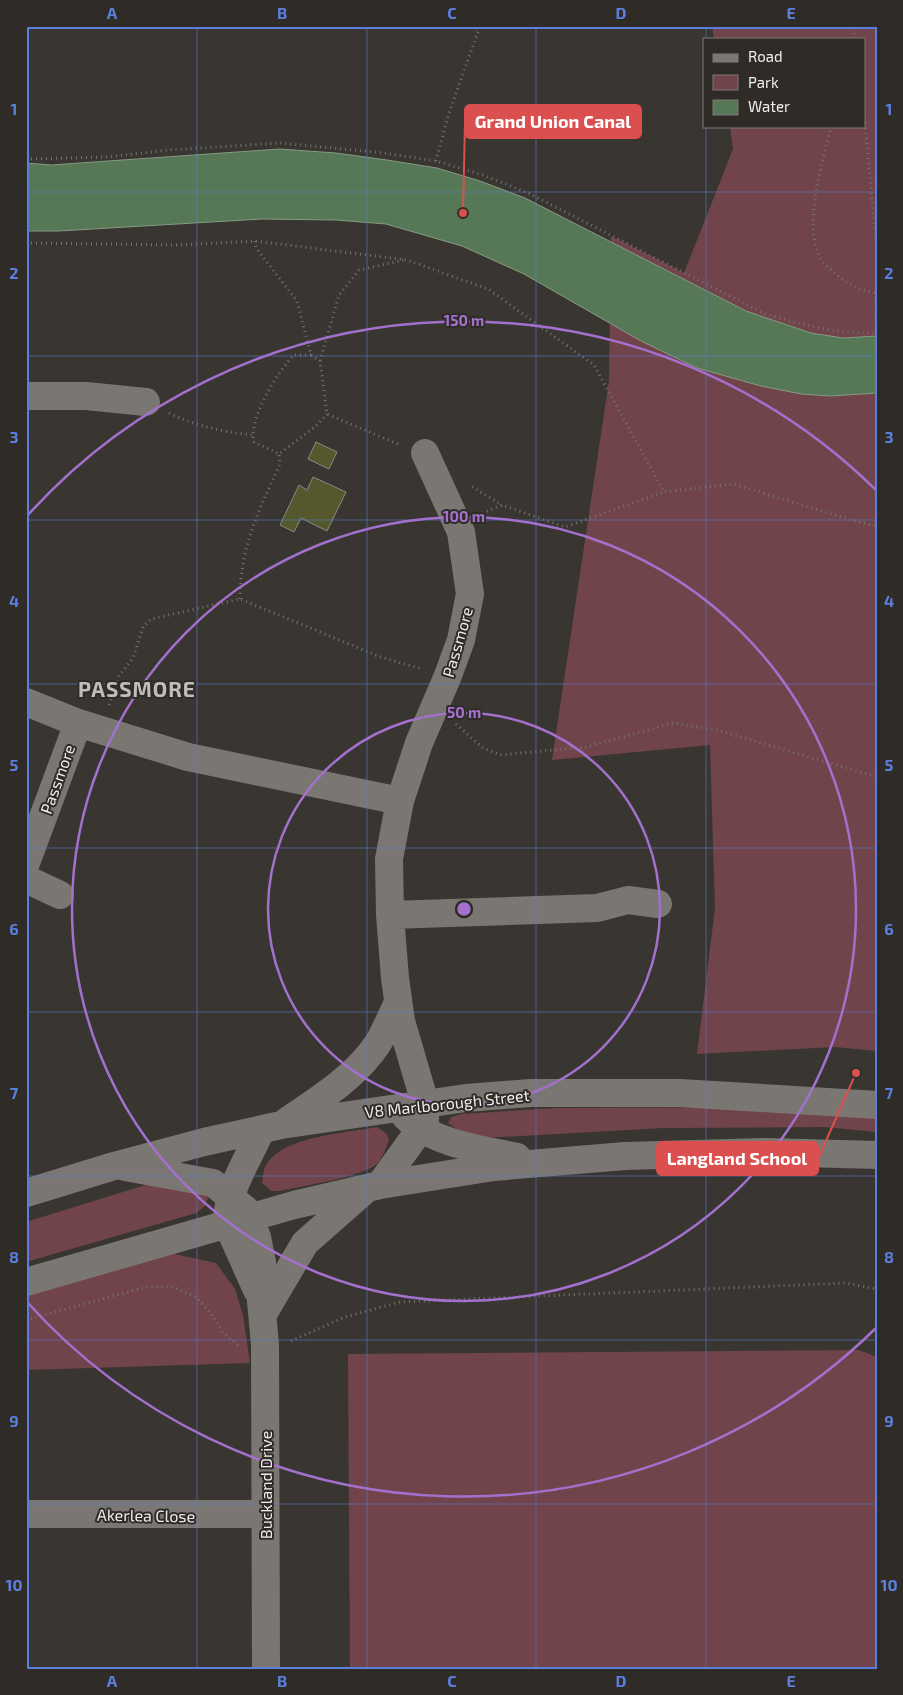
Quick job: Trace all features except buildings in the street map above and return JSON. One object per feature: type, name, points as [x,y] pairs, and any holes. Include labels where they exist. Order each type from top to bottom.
[{"type":"street","points":[[26,396],[86,396],[146,402]]},
{"type":"street","name":"Passmore","points":[[416,1112],[400,1011],[390,915],[390,859],[400,801],[419,742],[436,705],[461,640],[470,594],[461,532],[424,453]]},
{"type":"street","name":"Passmore","points":[[26,702],[89,726],[188,757],[400,801]]},
{"type":"street","name":"Passmore","points":[[26,863],[89,726]]},
{"type":"street","points":[[26,879],[60,895]]},
{"type":"street","points":[[390,915],[597,908],[628,900],[658,904]]},
{"type":"street","points":[[230,1196],[271,1127],[316,1102],[354,1071],[377,1044],[400,1011]]},
{"type":"street","name":"V8 Marlborough Street","points":[[26,1193],[114,1166],[204,1142],[271,1127],[416,1112],[530,1093],[680,1093],[877,1105]]},
{"type":"street","points":[[262,1308],[305,1243],[373,1187],[416,1112],[454,1142],[541,1162]]},
{"type":"street","points":[[26,1282],[238,1220],[373,1187],[494,1166],[625,1156],[766,1152],[877,1155]]},
{"type":"street","points":[[114,1166],[171,1174],[213,1183],[230,1196],[238,1220]]},
{"type":"street","name":"Buckland Drive","points":[[238,1220],[262,1308],[265,1345],[266,1669]]},
{"type":"street","name":"Akerlea Close","points":[[26,1514],[265,1514]]},
{"type":"path","points":[[436,162],[448,116],[480,26]]},
{"type":"path","points":[[26,159],[107,157],[169,150],[281,143],[384,153],[436,162],[483,175],[530,194],[763,313],[818,329],[876,333],[876,293],[857,288],[844,281],[822,262],[815,244],[814,203],[832,128]]},
{"type":"path","points":[[865,128],[876,242]]},
{"type":"path","points":[[254,241],[256,248],[297,301],[311,355]]},
{"type":"path","points":[[26,244],[179,245],[254,241],[408,260],[488,289],[594,365],[664,492]]},
{"type":"path","points":[[327,414],[320,361],[340,295],[359,270],[408,260]]},
{"type":"path","points":[[279,454],[254,442],[252,435],[268,390],[281,367],[294,355],[311,355],[320,361]]},
{"type":"path","points":[[146,402],[187,422],[224,431],[252,435]]},
{"type":"path","points":[[327,414],[386,440]]},
{"type":"path","points":[[279,454],[316,426],[327,414]]},
{"type":"path","points":[[240,599],[240,574],[246,543],[280,464],[279,454]]},
{"type":"path","points":[[461,532],[481,514],[502,505],[565,527],[664,492],[734,484],[858,522],[877,526]]},
{"type":"path","points":[[89,726],[133,658],[143,627],[147,623],[164,615],[240,599],[378,656],[447,678]]},
{"type":"path","points":[[436,705],[483,748],[500,755],[586,746],[673,723],[717,730],[877,777]]},
{"type":"path","points":[[26,1320],[146,1287],[173,1287],[196,1297],[214,1317],[223,1333],[237,1344],[248,1348],[293,1341],[345,1317],[400,1302],[845,1283],[877,1289]]},
{"type":"green space","points":[[712,26],[877,26],[877,1051],[835,1047],[697,1054],[715,908],[710,745],[552,760],[609,381],[611,236],[684,273],[733,149],[730,128],[866,128],[866,38],[714,38]]},
{"type":"green space","points":[[761,1107],[877,1118],[877,1132],[825,1127],[663,1128],[484,1138],[459,1131],[448,1123],[451,1117],[462,1114],[557,1108]]},
{"type":"green space","points":[[377,1127],[386,1133],[389,1140],[379,1162],[372,1167],[348,1176],[280,1191],[271,1191],[262,1183],[265,1167],[273,1157],[299,1142],[332,1134]]},
{"type":"green space","points":[[152,1183],[206,1193],[208,1198],[204,1207],[196,1213],[26,1262],[26,1222]]},
{"type":"green space","points":[[170,1253],[216,1263],[235,1289],[243,1315],[250,1363],[26,1370],[26,1291]]},
{"type":"green space","points":[[859,1350],[877,1357],[877,1669],[350,1669],[348,1354]]},
{"type":"water","points":[[280,149],[336,153],[437,168],[480,181],[525,198],[746,311],[811,333],[843,338],[877,336],[877,393],[831,396],[801,394],[761,386],[697,368],[641,341],[524,274],[462,246],[386,224],[336,220],[262,219],[59,231],[26,231],[26,163],[51,165]]},
{"type":"place","name":"Grand Union Canal","points":[[463,213]]},
{"type":"place","name":"Langland School","points":[[856,1073]]},
{"type":"district","name":"PASSMORE","points":[[137,688]]}]
